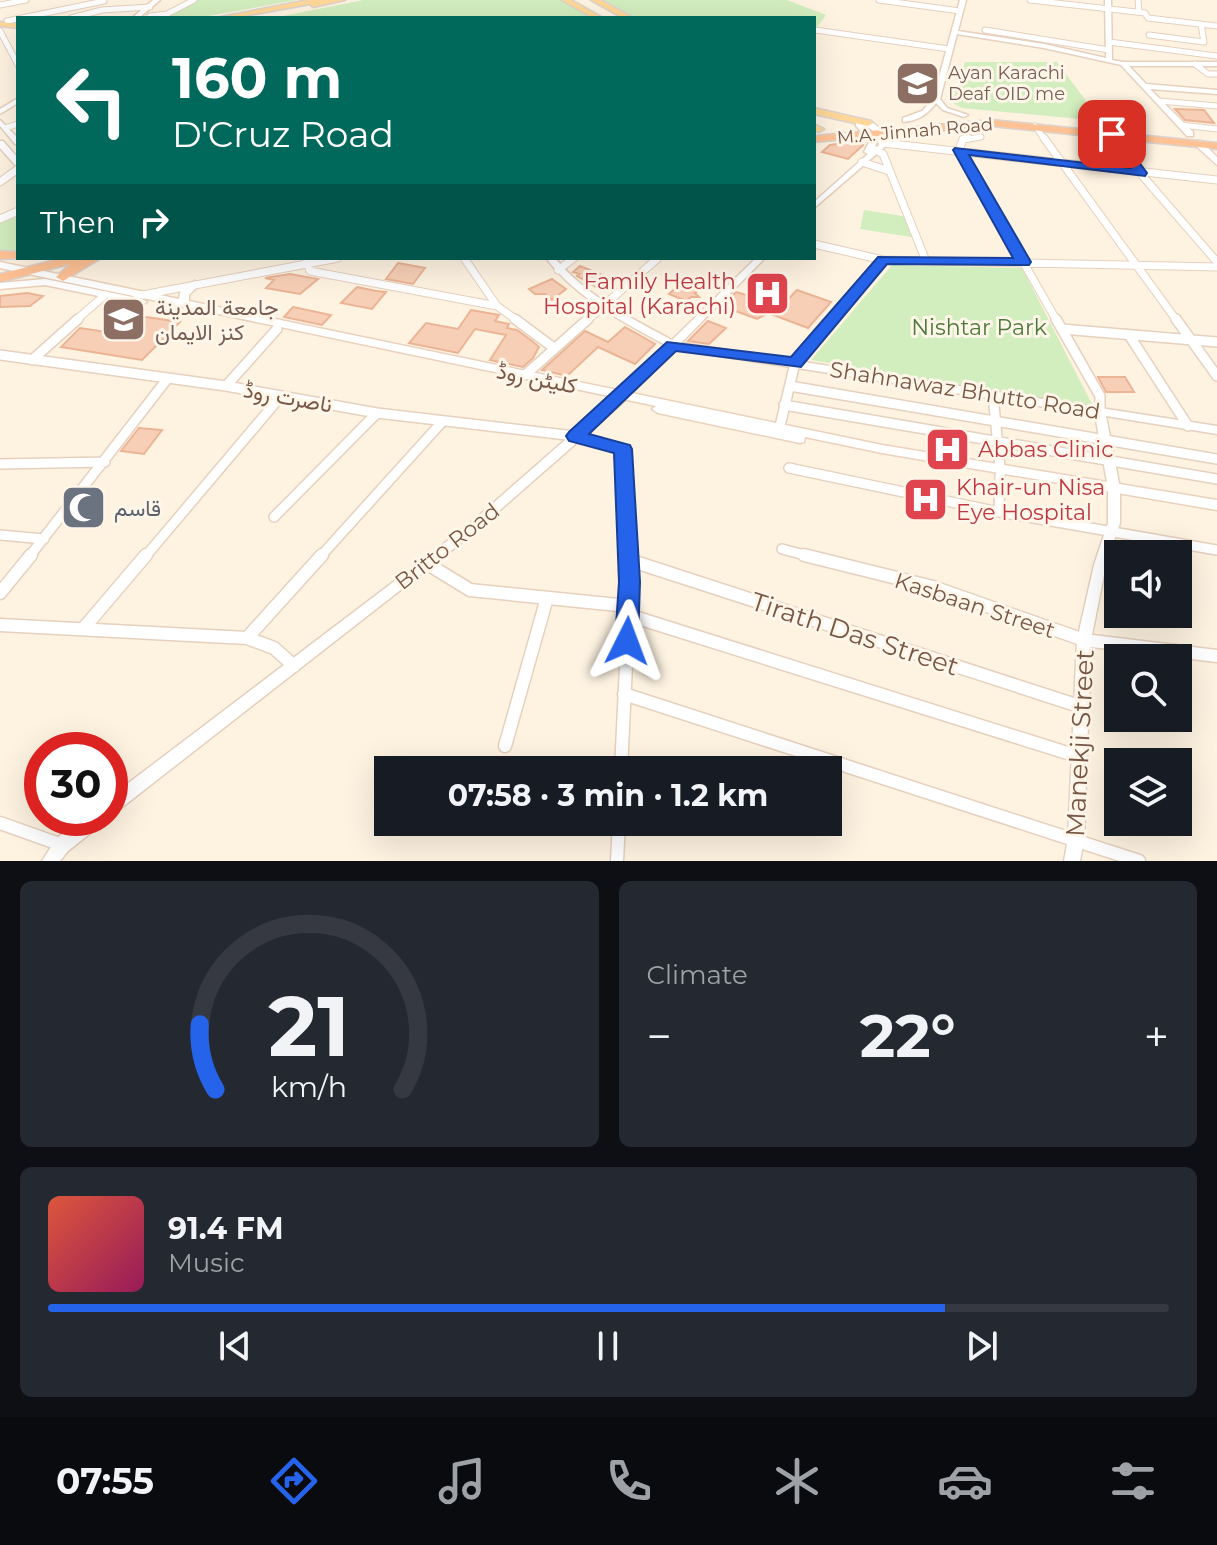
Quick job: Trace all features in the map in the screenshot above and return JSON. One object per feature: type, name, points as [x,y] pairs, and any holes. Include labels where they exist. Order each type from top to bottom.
[{"type":"highway","name":"M.A. Jinnah Road","points":[[873,137],[906,120],[964,115],[1116,131]]},
{"type":"highway","name":"M.A. Jinnah Road","points":[[816,131],[873,137],[981,123],[1116,131]]},
{"type":"highway","points":[[816,131],[873,137]]},
{"type":"highway","points":[[1116,131],[1194,139],[1217,146]]},
{"type":"highway","points":[[1194,139],[1217,136]]},
{"type":"highway","points":[[0,278],[68,260]]},
{"type":"highway","points":[[63,277],[74,267],[90,260]]},
{"type":"main road","points":[[138,16],[157,0]]},
{"type":"main road","points":[[151,16],[164,0]]},
{"type":"main road","points":[[231,16],[320,0]]},
{"type":"main road","points":[[254,16],[341,0]]},
{"type":"main road","points":[[566,0],[595,16]]},
{"type":"main road","points":[[577,0],[605,16]]},
{"type":"main road","points":[[587,0],[615,16]]},
{"type":"main road","points":[[595,0],[625,16]]},
{"type":"main road","points":[[816,112],[873,137]]},
{"type":"main road","points":[[1194,139],[1217,162]]},
{"type":"main road","name":"کلیٹن روڈ","points":[[0,265],[63,277],[135,297],[277,329],[620,398],[891,457],[1000,471]]},
{"type":"main road","name":"کلیٹن روڈ","points":[[0,286],[45,282],[105,295],[184,303],[620,398],[780,426],[882,449],[1217,513]]},
{"type":"main road","points":[[184,303],[184,294],[195,284]]},
{"type":"main road","name":"کلیٹن روڈ","points":[[1114,492],[1217,505]]},
{"type":"street","points":[[0,5],[26,0]]},
{"type":"street","points":[[53,0],[59,9]]},
{"type":"street","points":[[32,16],[105,0],[102,10]]},
{"type":"street","points":[[156,16],[167,14],[194,0]]},
{"type":"street","points":[[879,0],[960,11]]},
{"type":"street","points":[[906,120],[925,113],[936,99],[963,0]]},
{"type":"street","points":[[1030,0],[1147,14],[1151,47]]},
{"type":"street","points":[[1108,0],[1109,59]]},
{"type":"street","points":[[1138,0],[1139,12]]},
{"type":"street","points":[[79,16],[102,10],[150,7]]},
{"type":"street","points":[[102,10],[108,16]]},
{"type":"street","points":[[1148,18],[1217,26]]},
{"type":"street","points":[[2,24],[16,60]]},
{"type":"street","points":[[1149,35],[1204,42],[1201,24]]},
{"type":"street","points":[[816,30],[949,49]]},
{"type":"street","points":[[985,30],[1217,56]]},
{"type":"street","points":[[954,32],[1123,64],[1217,64]]},
{"type":"street","points":[[1203,38],[1217,40]]},
{"type":"street","points":[[1123,64],[1194,139]]},
{"type":"street","points":[[1195,64],[1208,74],[1217,74]]},
{"type":"street","points":[[1144,86],[1217,92]]},
{"type":"street","points":[[936,99],[945,109],[964,115]]},
{"type":"street","points":[[1159,101],[1217,106]]},
{"type":"street","points":[[2,125],[16,140]]},
{"type":"street","points":[[1181,125],[1217,129]]},
{"type":"street","points":[[1035,126],[1217,376]]},
{"type":"street","points":[[1116,131],[1140,173],[1217,264]]},
{"type":"street","points":[[873,137],[1065,164],[1217,180]]},
{"type":"street","points":[[816,204],[863,160],[873,137]]},
{"type":"street","points":[[873,137],[883,154],[926,261]]},
{"type":"street","points":[[981,137],[963,139],[959,150],[1100,396],[1100,412]]},
{"type":"street","points":[[0,145],[16,164]]},
{"type":"street","points":[[863,160],[889,171]]},
{"type":"street","points":[[0,182],[16,168]]},
{"type":"street","points":[[816,244],[883,260],[1217,264]]},
{"type":"street","points":[[465,260],[497,306],[554,348]]},
{"type":"street","name":"Shahnawaz Bhutto Road","points":[[551,260],[558,270],[603,306],[673,345],[1217,430]]},
{"type":"street","points":[[558,270],[571,260]]},
{"type":"street","points":[[525,375],[656,260]]},
{"type":"street","name":"Britto Road","points":[[128,793],[471,529],[620,398],[759,260]]},
{"type":"street","points":[[780,426],[795,363],[883,260]]},
{"type":"street","points":[[135,297],[306,261],[310,271],[497,306]]},
{"type":"street","points":[[32,360],[105,295]]},
{"type":"street","points":[[226,386],[277,329]]},
{"type":"street","points":[[1062,329],[1217,342]]},
{"type":"street","points":[[1129,335],[1188,426]]},
{"type":"street","name":"ناصرت روڈ","points":[[0,355],[226,386],[377,413],[575,436],[623,449],[629,560]]},
{"type":"street","points":[[0,593],[168,378]]},
{"type":"street","points":[[790,386],[1217,459]]},
{"type":"street","points":[[993,395],[1000,471],[999,512]]},
{"type":"street","points":[[83,629],[281,396]]},
{"type":"street","points":[[784,405],[1217,479]]},
{"type":"street","name":"Manekji Street","points":[[1072,861],[1076,839],[1084,640],[1100,565],[1113,533],[1114,492],[1100,412]]},
{"type":"street","points":[[274,517],[377,413]]},
{"type":"street","points":[[247,638],[442,422]]},
{"type":"street","points":[[0,464],[105,462]]},
{"type":"street","points":[[789,468],[999,512],[1217,550]]},
{"type":"street","points":[[0,535],[44,539]]},
{"type":"street","name":"Kasbaan Street","points":[[782,549],[933,587],[1084,640],[1217,656]]},
{"type":"street","points":[[622,756],[629,560]]},
{"type":"street","name":"Tirath Das Street","points":[[629,560],[1082,707]]},
{"type":"street","points":[[426,563],[470,590],[628,611],[1080,757]]},
{"type":"street","points":[[505,746],[547,598]]},
{"type":"street","points":[[0,625],[247,638],[274,648],[294,666]]},
{"type":"street","points":[[624,694],[1139,861]]},
{"type":"street","points":[[0,823],[62,845]]},
{"type":"street","points":[[50,861],[73,836]]},
{"type":"street","points":[[617,861],[618,836]]},
{"type":"green space","points":[[197,0],[297,0],[208,16],[160,16]]},
{"type":"green space","points":[[363,0],[563,0],[591,16],[283,16]]},
{"type":"green space","points":[[604,0],[787,0],[826,15],[816,28],[816,16],[632,16]]},
{"type":"green space","points":[[965,62],[1057,62],[1101,121],[962,108],[954,104],[953,99]]},
{"type":"green space","points":[[864,210],[909,217],[917,238],[860,229]]},
{"type":"green space","points":[[16,212],[16,256],[0,255],[0,220]]},
{"type":"green space","name":"Nishtar Park","points":[[892,265],[1022,268],[1094,408],[811,360]]},
{"type":"building","points":[[1175,109],[1204,110],[1214,123],[1185,120]]},
{"type":"building","points":[[858,141],[863,145],[848,159],[822,152],[830,145]]},
{"type":"building","points":[[398,263],[425,268],[413,284],[386,279]]},
{"type":"building","points":[[580,266],[615,280],[603,291],[573,272]]},
{"type":"building","points":[[290,274],[318,279],[300,294],[266,288],[274,280],[265,278]]},
{"type":"building","points":[[552,279],[566,289],[552,300],[529,289]]},
{"type":"building","points":[[688,283],[701,288],[695,293],[699,297],[686,301],[669,294],[679,285],[683,287]]},
{"type":"building","points":[[357,287],[386,292],[372,309],[341,303]]},
{"type":"building","points":[[797,290],[831,302],[808,328],[768,313],[757,319],[722,306],[736,292],[757,298],[778,310]]},
{"type":"building","points":[[27,293],[43,296],[30,306],[0,307],[0,296]]},
{"type":"building","points":[[293,307],[331,315],[322,325],[284,317]]},
{"type":"building","points":[[471,310],[499,315],[495,321],[509,324],[507,328],[517,330],[539,347],[533,358],[523,367],[490,360],[506,335],[475,329],[458,353],[409,343],[426,323],[458,329]]},
{"type":"building","points":[[139,316],[180,322],[142,360],[61,347],[80,328],[120,334]]},
{"type":"building","points":[[708,321],[726,328],[709,344],[688,341]]},
{"type":"building","points":[[625,327],[655,344],[635,364],[598,347],[567,376],[542,370],[585,331],[608,342]]},
{"type":"building","points":[[1098,377],[1125,377],[1134,392],[1106,392]]},
{"type":"building","points":[[139,428],[162,430],[144,454],[121,451]]},
{"type":"place","name":"Ayan Karachi Deaf OID me","points":[[917,83]]},
{"type":"place","name":"Family Health Hospital (Karachi)","points":[[767,294]]},
{"type":"place","name":"جامعة المدينة كنز الايمان","points":[[124,320]]},
{"type":"place","name":"Abbas Clinic","points":[[947,449]]},
{"type":"place","name":"Khair-un Nisa Eye Hospital","points":[[925,500]]},
{"type":"place","name":"قاسم","points":[[83,508]]},
{"type":"route","points":[[627,641],[630,582],[623,449],[575,436],[617,401],[673,345],[795,363],[883,260],[1023,262],[959,150],[1140,173],[1112,134]]}]
